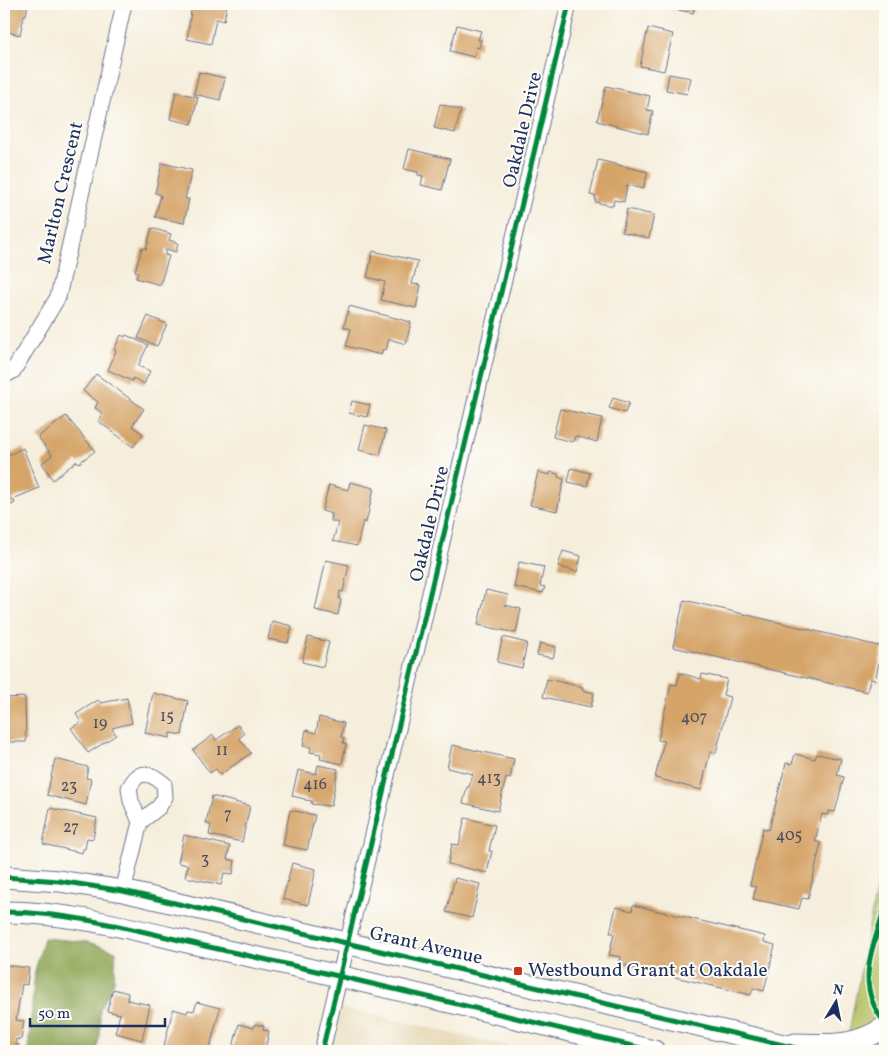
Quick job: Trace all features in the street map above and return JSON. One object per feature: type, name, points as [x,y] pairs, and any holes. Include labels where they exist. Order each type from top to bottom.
[{"type":"main road","name":"Grant Avenue","points":[[4,877],[59,881],[123,892],[809,1051]]},
{"type":"main road","points":[[4,912],[21,912],[93,921],[340,975],[654,1051]]},
{"type":"main road","points":[[780,1044],[836,1045],[858,1042],[873,1036],[885,1027]]},
{"type":"street","name":"Marlton Crescent","points":[[4,376],[13,372],[58,297],[124,4]]},
{"type":"street","name":"Oakdale Drive","points":[[322,1051],[569,4]]},
{"type":"street","points":[[123,892],[140,822]]},
{"type":"shaded area","points":[[339,1007],[528,1051],[330,1051]]},
{"type":"green space","points":[[885,843],[885,1041],[849,1032]]},
{"type":"green space","points":[[44,938],[88,942],[116,951],[114,981],[100,1009],[100,1034],[96,1051],[28,1051],[35,971]]},
{"type":"building","points":[[4,4],[28,4],[20,35],[4,31]]},
{"type":"building","points":[[192,4],[227,4],[224,21],[216,19],[211,44],[187,39]]},
{"type":"building","points":[[670,4],[695,4],[693,13],[669,8]]},
{"type":"building","points":[[457,25],[481,31],[478,40],[481,40],[479,48],[476,47],[474,57],[450,51]]},
{"type":"building","points":[[648,28],[673,34],[664,71],[640,66]]},
{"type":"building","points":[[199,72],[225,78],[220,100],[194,94]]},
{"type":"building","points":[[669,74],[691,78],[687,94],[666,90]]},
{"type":"building","points":[[4,75],[9,77],[5,100],[4,100]]},
{"type":"building","points":[[606,86],[650,96],[647,110],[653,111],[648,134],[597,121]]},
{"type":"building","points":[[176,92],[198,97],[192,124],[170,119]]},
{"type":"building","points":[[440,104],[461,110],[455,133],[434,128]]},
{"type":"building","points":[[409,149],[450,159],[442,190],[421,185],[423,176],[418,175],[418,172],[404,169]]},
{"type":"building","points":[[598,160],[648,172],[643,189],[627,185],[624,202],[614,200],[613,206],[595,202],[596,196],[590,195]]},
{"type":"building","points":[[162,163],[192,170],[185,199],[189,199],[184,223],[155,217],[161,195],[155,193]]},
{"type":"building","points":[[627,209],[654,215],[649,238],[622,232]]},
{"type":"building","points":[[152,228],[171,234],[169,240],[178,243],[176,252],[166,249],[165,255],[169,256],[160,285],[136,278],[138,272],[135,271],[142,248],[146,249]]},
{"type":"building","points":[[373,251],[418,261],[412,284],[421,285],[416,308],[381,300],[385,282],[367,277]]},
{"type":"building","points":[[349,306],[411,322],[406,344],[389,339],[386,350],[383,349],[381,355],[346,346],[351,329],[344,327]]},
{"type":"building","points":[[148,316],[167,324],[157,346],[138,338]]},
{"type":"building","points":[[121,335],[125,337],[126,335],[148,345],[138,366],[150,371],[144,384],[133,378],[132,381],[108,370]]},
{"type":"building","points":[[96,374],[144,409],[132,426],[143,434],[133,447],[98,421],[103,414],[95,408],[98,402],[83,391]]},
{"type":"building","points":[[613,398],[629,403],[625,413],[609,408]]},
{"type":"building","points":[[352,401],[370,405],[367,417],[349,413]]},
{"type":"building","points":[[560,409],[602,418],[597,442],[575,436],[573,442],[553,437]]},
{"type":"building","points":[[66,416],[95,451],[79,463],[77,461],[53,480],[42,463],[52,455],[38,437]]},
{"type":"building","points":[[365,425],[386,430],[380,455],[359,450]]},
{"type":"building","points":[[23,448],[39,488],[13,499],[15,503],[4,509],[4,457]]},
{"type":"building","points":[[571,468],[590,473],[587,486],[568,482]]},
{"type":"building","points":[[538,472],[550,475],[550,472],[558,474],[558,477],[564,479],[557,511],[530,505]]},
{"type":"building","points":[[350,482],[374,488],[366,523],[363,521],[357,546],[333,541],[338,523],[331,521],[332,514],[322,511],[329,485],[348,490]]},
{"type":"building","points":[[563,551],[581,556],[577,572],[558,566]]},
{"type":"building","points":[[326,560],[349,565],[343,592],[340,591],[339,599],[341,600],[338,615],[315,610]]},
{"type":"building","points":[[519,562],[544,567],[540,586],[545,587],[543,593],[514,587]]},
{"type":"building","points":[[486,590],[508,595],[505,605],[521,609],[516,633],[478,625]]},
{"type":"building","points":[[684,600],[883,647],[875,680],[870,679],[867,692],[673,647]]},
{"type":"building","points":[[272,621],[292,626],[288,643],[268,639]]},
{"type":"building","points":[[308,637],[329,642],[323,667],[302,662]]},
{"type":"building","points":[[503,637],[527,643],[522,668],[497,662]]},
{"type":"building","points":[[540,643],[556,647],[553,658],[537,655]]},
{"type":"building","points":[[680,673],[701,679],[702,674],[727,679],[723,695],[730,697],[716,753],[710,752],[701,790],[655,778],[664,741],[658,740],[671,684],[677,685]]},
{"type":"building","points":[[547,679],[583,687],[582,690],[594,693],[591,707],[543,697]]},
{"type":"building","points":[[153,693],[188,701],[182,735],[170,733],[170,738],[145,733]]},
{"type":"building","points":[[25,697],[26,742],[4,742],[4,698]]},
{"type":"building","points":[[127,698],[132,723],[112,728],[116,735],[88,753],[71,728],[81,722],[76,714],[98,700],[101,703]]},
{"type":"building","points":[[319,717],[344,723],[341,737],[344,738],[343,743],[346,744],[342,764],[320,759],[321,754],[310,752],[311,747],[303,746],[306,730],[316,733]]},
{"type":"building","points":[[238,725],[244,734],[239,738],[251,753],[220,775],[216,769],[210,773],[193,750],[213,735],[216,740]]},
{"type":"building","points":[[452,745],[514,759],[510,779],[506,778],[498,811],[463,803],[473,774],[447,768]]},
{"type":"building","points":[[795,754],[815,759],[817,754],[841,759],[837,775],[844,777],[835,812],[828,811],[828,815],[822,814],[815,841],[821,843],[808,899],[802,898],[799,909],[753,899],[756,887],[750,885],[763,828],[769,830],[786,763],[792,764]]},
{"type":"building","points":[[55,759],[88,767],[86,778],[91,779],[86,805],[47,795]]},
{"type":"building","points":[[318,765],[338,769],[331,806],[311,804],[312,801],[292,796],[298,770],[316,774]]},
{"type":"building","points":[[212,796],[250,806],[242,842],[209,835],[211,825],[206,823]]},
{"type":"building","points":[[50,808],[97,818],[93,839],[87,838],[85,849],[83,849],[82,853],[43,844]]},
{"type":"building","points":[[290,810],[315,815],[307,850],[283,845]]},
{"type":"building","points":[[465,818],[495,825],[489,851],[492,851],[487,873],[448,864],[452,844],[459,845]]},
{"type":"building","points":[[184,835],[230,846],[227,859],[235,861],[233,874],[224,873],[221,885],[185,877],[188,865],[178,863]]},
{"type":"building","points":[[292,863],[316,869],[308,905],[283,899]]},
{"type":"building","points":[[455,878],[480,884],[472,918],[446,912]]},
{"type":"building","points":[[633,905],[765,936],[764,942],[775,945],[764,991],[753,988],[751,995],[620,964],[621,957],[609,955],[614,933],[610,933],[616,907],[632,911]]},
{"type":"building","points":[[4,965],[29,968],[27,985],[22,984],[16,1020],[24,1021],[21,1040],[16,1039],[15,1044],[19,1045],[19,1051],[4,1051]]},
{"type":"building","points":[[113,989],[128,993],[127,1000],[150,1005],[142,1040],[115,1033],[120,1014],[107,1011]]},
{"type":"building","points":[[197,1002],[220,1008],[209,1051],[165,1051],[166,1047],[164,1046],[173,1009],[187,1013],[188,1010],[194,1011]]},
{"type":"building","points":[[239,1024],[254,1028],[255,1024],[264,1026],[263,1030],[269,1031],[265,1051],[232,1051]]},
{"type":"cycle path","points":[[322,1051],[569,4]]},
{"type":"cycle path","points":[[4,877],[59,881],[123,891],[809,1051]]},
{"type":"cycle path","points":[[885,906],[872,951],[868,979],[870,994],[875,1008],[885,1023]]},
{"type":"cycle path","points":[[4,912],[32,913],[88,920],[387,987],[654,1051]]},
{"type":"place","name":"Westbound Grant at Oakdale","points":[[518,971]]}]
